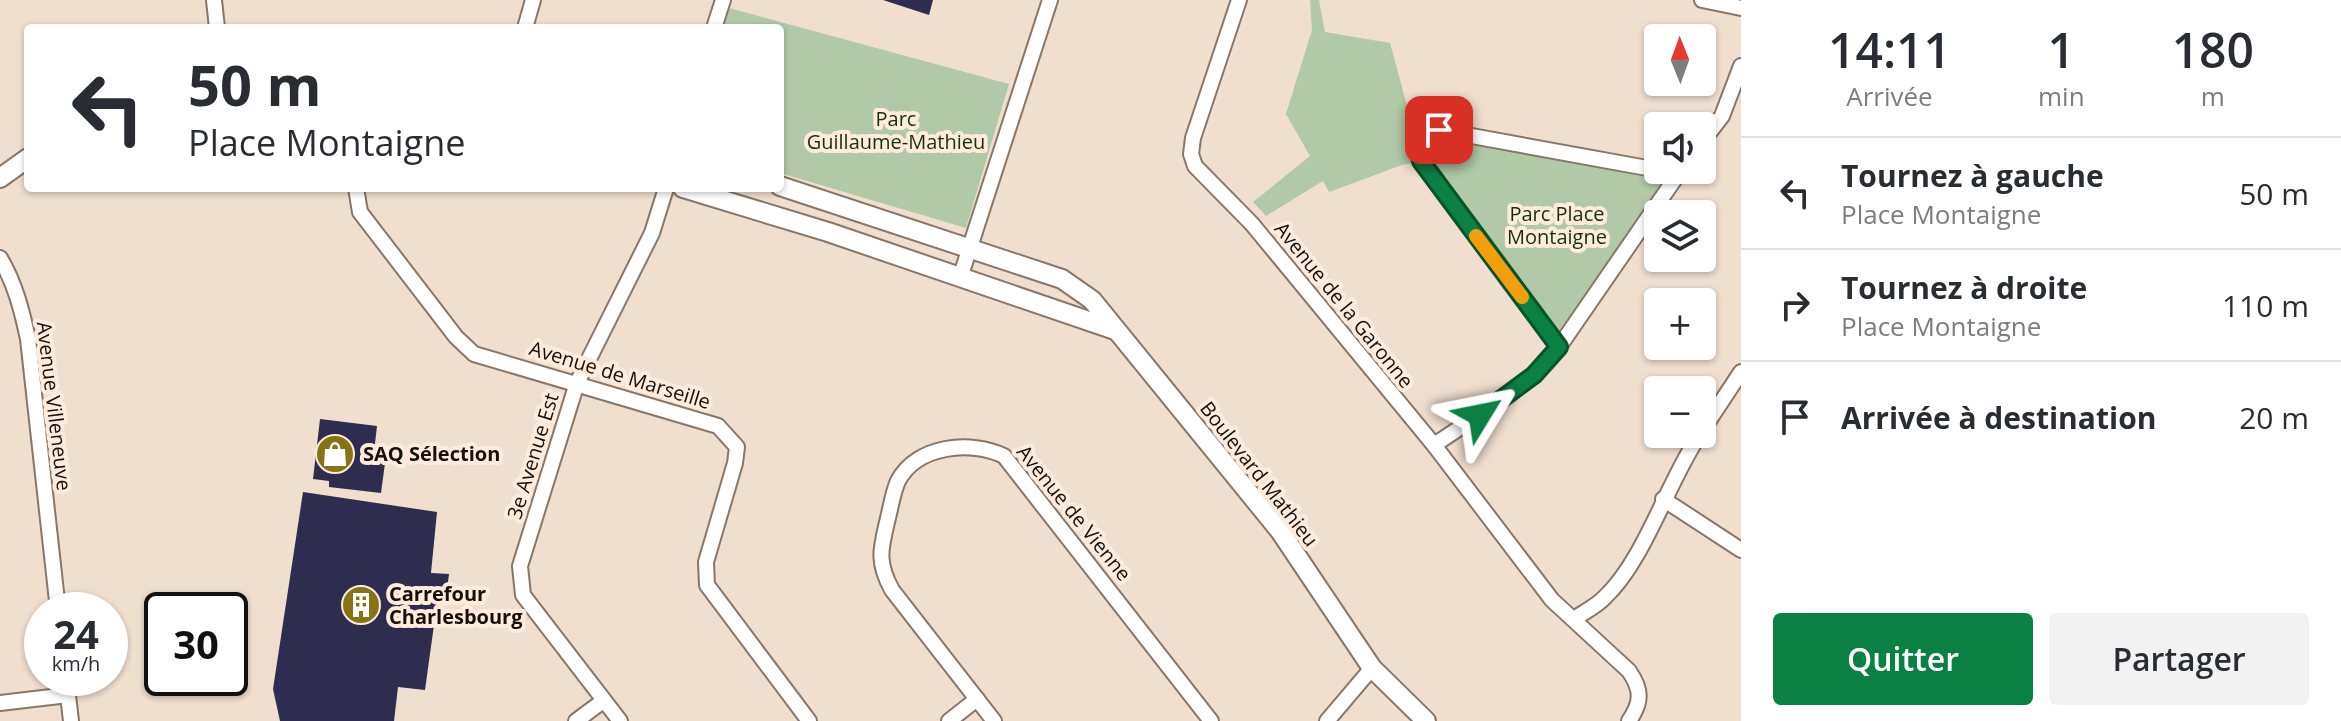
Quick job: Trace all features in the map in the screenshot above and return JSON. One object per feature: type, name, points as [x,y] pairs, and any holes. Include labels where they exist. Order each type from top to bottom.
[{"type":"street","points":[[214,0],[217,24]]},
{"type":"street","points":[[526,24],[533,0]]},
{"type":"street","points":[[715,24],[723,0]]},
{"type":"street","points":[[960,278],[1050,0]]},
{"type":"street","name":"Avenue de la Garonne","points":[[1239,0],[1193,138],[1191,154],[1195,166],[1252,224],[1434,445],[1552,600],[1629,671],[1640,695],[1638,707],[1629,721]]},
{"type":"street","points":[[1702,0],[1741,8]]},
{"type":"street","points":[[1716,124],[1722,116],[1741,66]]},
{"type":"street","points":[[1559,347],[1421,161],[1417,144],[1426,132],[1439,130],[1644,167]]},
{"type":"street","points":[[0,178],[24,161]]},
{"type":"street","points":[[1434,445],[1534,375],[1559,347],[1672,184]]},
{"type":"street","name":"Boulevard Mathieu","points":[[784,187],[1062,279],[1092,300],[1280,531],[1372,668],[1426,721]]},
{"type":"street","name":"Avenue de Marseille","points":[[357,192],[360,212],[456,337],[474,354],[718,426],[737,447],[706,562],[707,585],[809,721]]},
{"type":"street","name":"3e Avenue Est","points":[[620,721],[523,595],[520,566],[577,383],[652,233],[665,192]]},
{"type":"street","points":[[696,192],[828,232],[1115,330]]},
{"type":"street","name":"Avenue Villeneuve","points":[[0,258],[9,272],[20,303],[28,339],[56,592]]},
{"type":"street","points":[[1716,410],[1741,372]]},
{"type":"street","name":"Avenue de Vienne","points":[[994,721],[892,590],[881,566],[880,551],[897,483],[907,468],[941,450],[965,446],[990,449],[1004,456],[1017,469],[1211,721]]},
{"type":"street","points":[[1574,619],[1605,598],[1621,578],[1690,448]]},
{"type":"street","points":[[1663,499],[1741,550]]},
{"type":"street","points":[[1327,721],[1372,668]]},
{"type":"street","points":[[0,703],[60,696]]},
{"type":"street","points":[[68,696],[71,721]]},
{"type":"street","points":[[949,721],[977,699]]},
{"type":"street","points":[[576,721],[603,701]]},
{"type":"green space","name":"Parc Place Montaigne","points":[[1310,0],[1319,0],[1325,32],[1390,43],[1410,117],[1426,132],[1439,130],[1644,167],[1644,184],[1670,184],[1660,200],[1644,200],[1644,223],[1559,347],[1421,161],[1329,192],[1323,181],[1266,216],[1253,202],[1310,156],[1286,114],[1312,30]]},
{"type":"green space","name":"Parc Guillaume-Mathieu","points":[[729,8],[1009,84],[966,228],[784,174],[784,24],[724,24]]},
{"type":"building","points":[[883,0],[933,0],[929,15]]},
{"type":"building","points":[[320,419],[377,426],[373,461],[385,463],[381,493],[329,487],[329,481],[313,479]]},
{"type":"building","name":"Carrefour Charlesbourg","points":[[303,492],[437,512],[431,573],[449,574],[446,597],[438,596],[425,690],[398,687],[394,721],[280,721],[273,689]]},
{"type":"slow traffic","points":[[1476,236],[1522,297]]},
{"type":"place","name":"SAQ Sélection","points":[[335,454]]},
{"type":"place","name":"Carrefour Charlesbourg","points":[[361,605]]},
{"type":"route","points":[[1439,130],[1426,132],[1417,144],[1421,161],[1559,347],[1534,375],[1480,415]]}]
